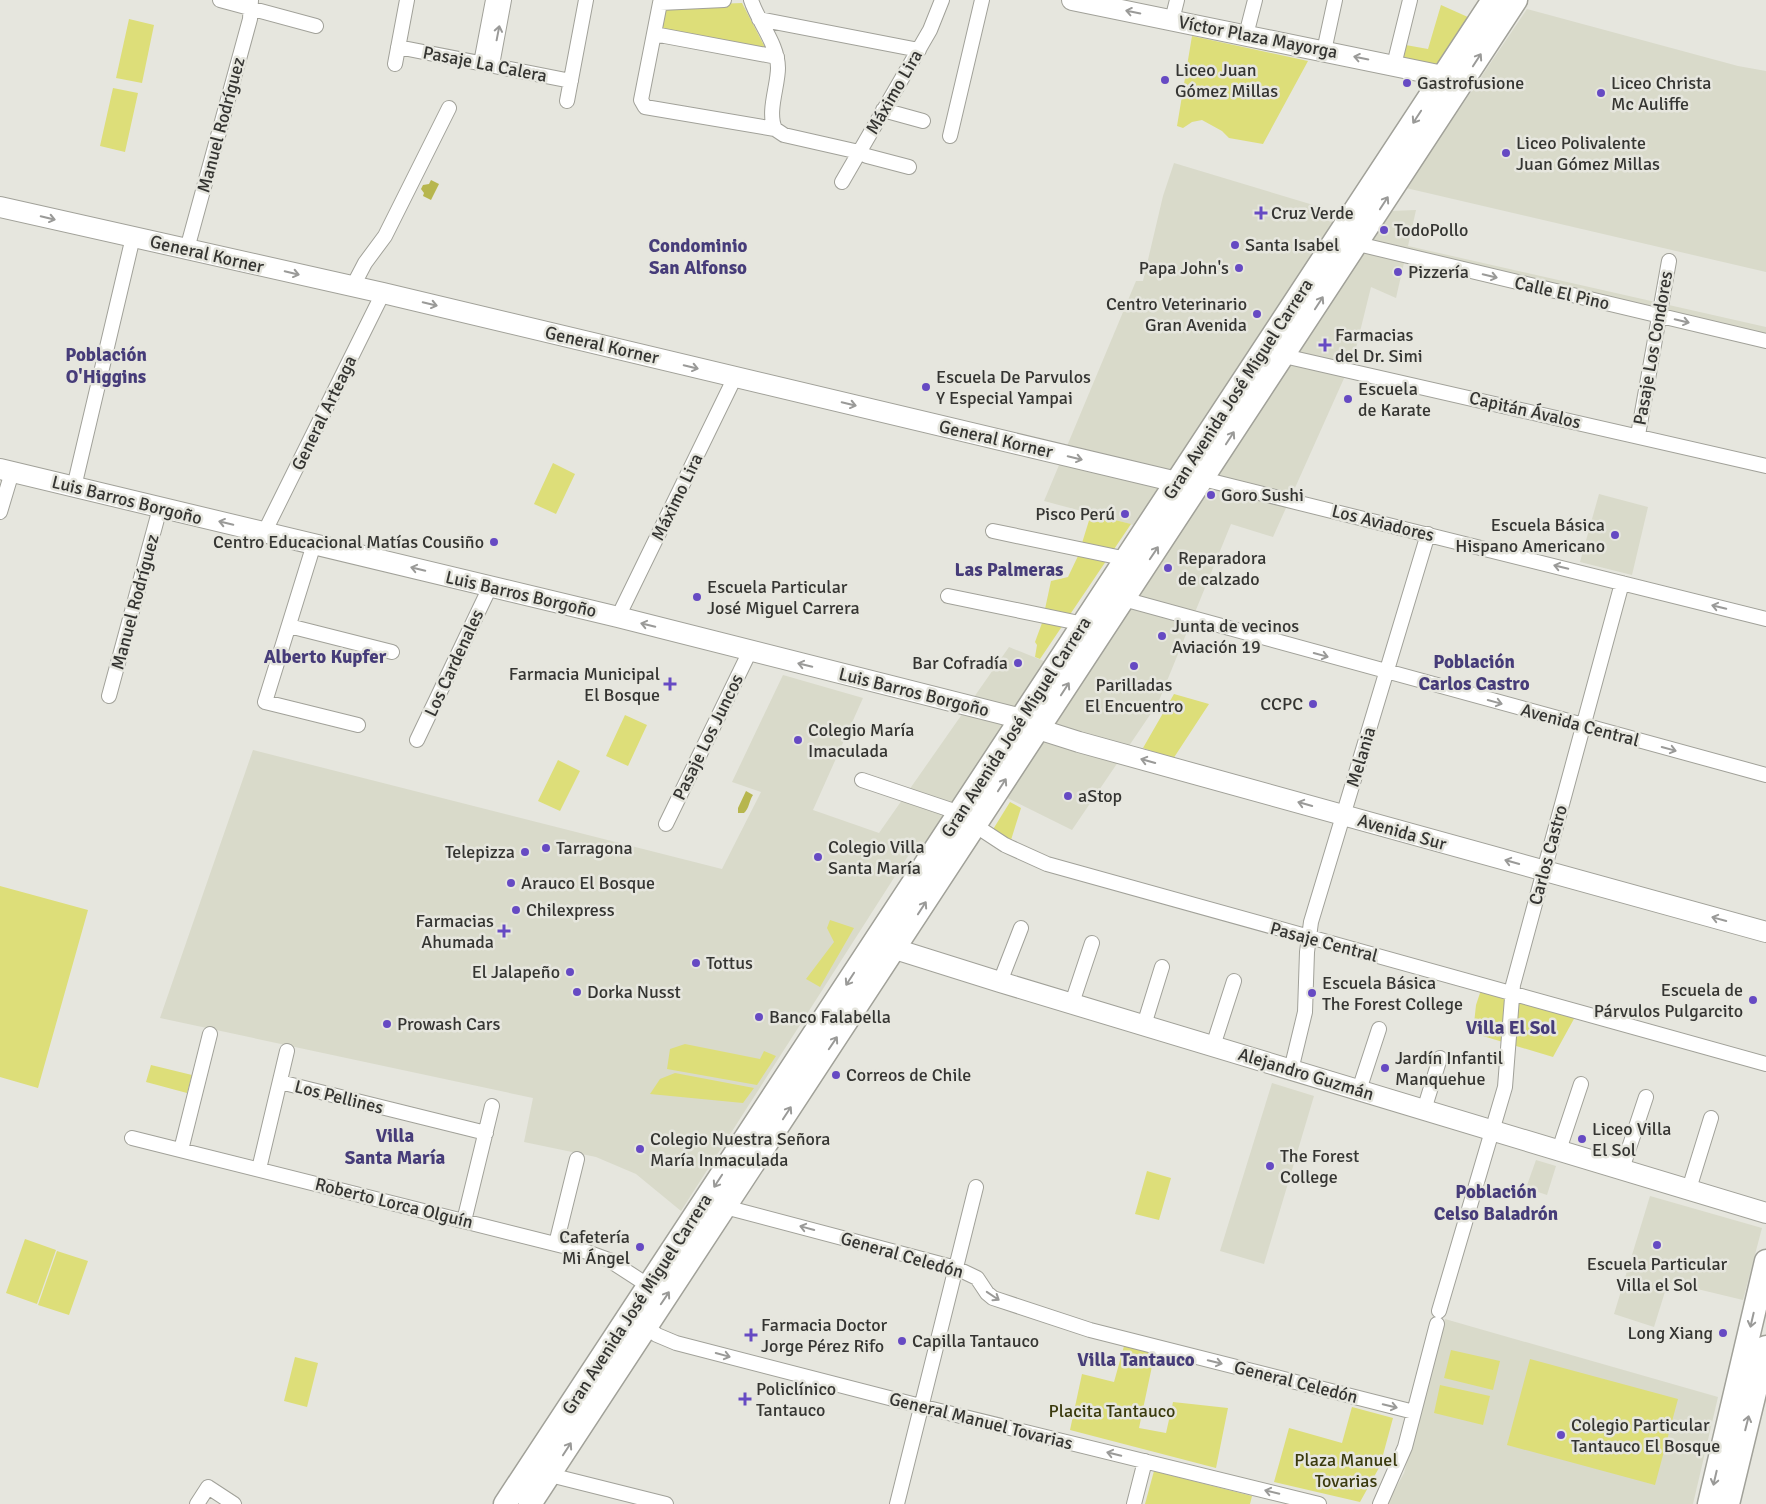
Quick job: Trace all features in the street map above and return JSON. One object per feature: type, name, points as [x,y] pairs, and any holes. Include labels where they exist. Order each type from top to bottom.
[{"type":"main road","name":"Gran Avenida José Miguel Carrera","points":[[1030,724],[1084,624],[1114,596],[1127,558],[1493,0]]},
{"type":"main road","name":"Gran Avenida José Miguel Carrera","points":[[505,1504],[649,1286],[886,944],[1114,596],[1203,479],[1516,0]]},
{"type":"main road","points":[[1443,76],[1450,88],[1451,101]]},
{"type":"main road","points":[[1348,222],[1350,235],[1358,244]]},
{"type":"main road","name":"Gran Avenida José Miguel Carrera","points":[[530,1504],[726,1207],[886,944]]},
{"type":"main road","points":[[1709,1504],[1766,1261]]},
{"type":"main road","points":[[1728,1504],[1766,1347]]},
{"type":"street","points":[[220,0],[252,4],[316,26]]},
{"type":"street","points":[[395,64],[408,0]]},
{"type":"street","points":[[486,64],[493,0]]},
{"type":"street","points":[[486,64],[504,0]]},
{"type":"street","points":[[567,101],[586,0]]},
{"type":"street","points":[[724,0],[660,3],[641,100],[642,105],[775,129],[784,136],[859,152],[867,156],[909,167]]},
{"type":"street","points":[[751,0],[777,57],[778,69],[773,120],[775,129]]},
{"type":"street","name":"Máximo Lira","points":[[842,182],[930,30],[942,0]]},
{"type":"street","points":[[950,136],[982,0]]},
{"type":"street","name":"Víctor Plaza Mayorga","points":[[1072,0],[1324,50],[1443,76]]},
{"type":"street","points":[[1172,20],[1177,0]]},
{"type":"street","points":[[1246,35],[1255,0]]},
{"type":"street","points":[[1324,50],[1335,0]]},
{"type":"street","points":[[1394,65],[1410,0]]},
{"type":"street","name":"Manuel Rodríguez","points":[[187,249],[252,4]]},
{"type":"street","points":[[759,19],[919,50]]},
{"type":"street","points":[[654,34],[777,57]]},
{"type":"street","name":"Pasaje La Calera","points":[[398,47],[571,81]]},
{"type":"street","points":[[354,286],[365,263],[385,236],[449,108]]},
{"type":"street","points":[[883,110],[923,121]]},
{"type":"street","name":"General Korner","points":[[0,207],[354,286],[1176,482],[1203,479]]},
{"type":"street","points":[[74,487],[133,237]]},
{"type":"street","name":"Calle El Pino","points":[[1358,244],[1766,341]]},
{"type":"street","name":"Pasaje Los Condores","points":[[1638,436],[1669,262]]},
{"type":"street","name":"General Arteaga","points":[[264,533],[383,293]]},
{"type":"street","name":"Capitán Ávalos","points":[[1284,356],[1766,466]]},
{"type":"street","name":"Máximo Lira","points":[[618,617],[735,377]]},
{"type":"street","points":[[0,512],[6,470]]},
{"type":"street","name":"Luis Barros Borgoño","points":[[6,470],[618,617],[1030,724]]},
{"type":"street","name":"Los Aviadores","points":[[1203,479],[1766,619]]},
{"type":"street","name":"Manuel Rodríguez","points":[[109,696],[160,508]]},
{"type":"street","points":[[992,531],[1127,558]]},
{"type":"street","name":"Melania","points":[[1291,1070],[1305,1012],[1308,937],[1428,534]]},
{"type":"street","points":[[314,544],[265,702],[358,725]]},
{"type":"street","name":"Carlos Castro","points":[[1380,1504],[1398,1465],[1414,1412],[1438,1318],[1508,1075],[1512,993],[1622,582]]},
{"type":"street","name":"Los Cardenales","points":[[417,740],[490,587]]},
{"type":"street","points":[[948,596],[1084,624]]},
{"type":"street","name":"Avenida Central","points":[[1114,596],[1386,673],[1766,776]]},
{"type":"street","points":[[289,626],[392,652]]},
{"type":"street","name":"Pasaje Los Juncos","points":[[666,824],[750,650]]},
{"type":"street","name":"Avenida Sur","points":[[1030,724],[1343,815],[1766,932]]},
{"type":"street","name":"Pasaje Central","points":[[862,780],[968,819],[1005,846],[1047,864],[1766,1064]]},
{"type":"street","points":[[1000,982],[1021,928]]},
{"type":"street","points":[[1072,1003],[1092,943]]},
{"type":"street","name":"Alejandro Guzmán","points":[[886,944],[1000,982],[1766,1213]]},
{"type":"street","points":[[1144,1025],[1162,967]]},
{"type":"street","points":[[1214,1046],[1234,981]]},
{"type":"street","points":[[1359,1090],[1379,1029]]},
{"type":"street","points":[[181,1150],[210,1034]]},
{"type":"street","points":[[259,1169],[287,1051]]},
{"type":"street","points":[[1424,1110],[1440,1058]]},
{"type":"street","name":"Los Pellines","points":[[280,1082],[486,1133]]},
{"type":"street","points":[[1559,1150],[1581,1084]]},
{"type":"street","points":[[1622,1169],[1646,1097]]},
{"type":"street","points":[[464,1221],[492,1106]]},
{"type":"street","points":[[1689,1189],[1711,1118]]},
{"type":"street","name":"Roberto Lorca Olguín","points":[[132,1138],[600,1256],[649,1286]]},
{"type":"street","points":[[556,1244],[578,1159]]},
{"type":"street","points":[[897,1504],[976,1187]]},
{"type":"street","name":"General Celedón","points":[[726,1207],[956,1268],[977,1278],[987,1293],[993,1298],[1090,1330],[1414,1412]]},
{"type":"street","name":"General Manuel Tovarias","points":[[646,1327],[657,1335],[676,1343],[921,1406],[1319,1504]]},
{"type":"street","points":[[1134,1504],[1145,1462]]},
{"type":"street","points":[[550,1475],[666,1504]]},
{"type":"street","points":[[197,1504],[208,1487],[234,1504]]},
{"type":"shaded area","points":[[1527,9],[1738,66],[1766,71],[1766,272],[1406,188]]},
{"type":"shaded area","points":[[1174,163],[1340,213],[1416,210],[1408,246],[1766,327],[1766,348],[1404,263],[1396,298],[1371,287],[1354,356],[1273,537],[1231,524],[1158,703],[1072,830],[971,780],[925,848],[915,845],[681,1211],[636,1174],[596,1157],[524,1142],[533,1098],[160,1018],[253,750],[722,869],[761,792],[732,782],[783,675],[863,698],[813,810],[879,833],[1009,647],[1083,677],[1175,536],[1044,501],[1136,281],[1143,281],[1163,196]]},
{"type":"shaded area","points":[[431,180],[439,184],[431,200],[423,196],[424,193],[421,189],[423,185],[429,184]]},
{"type":"shaded area","name":"Escuela Básica Hispano Americano","points":[[1599,494],[1648,507],[1632,575],[1580,562]]},
{"type":"shaded area","points":[[746,791],[753,795],[746,811],[738,813],[738,808]]},
{"type":"shaded area","name":"The Forest College","points":[[1272,1083],[1314,1096],[1264,1264],[1220,1251]]},
{"type":"shaded area","points":[[1536,1160],[1556,1166],[1547,1195],[1526,1188]]},
{"type":"shaded area","points":[[1650,1196],[1762,1228],[1743,1300],[1668,1282],[1654,1327],[1614,1314]]},
{"type":"shaded area","name":"Colegio Particular Tantauco El Bosque","points":[[1445,1319],[1718,1397],[1693,1504],[1387,1504],[1404,1473]]},
{"type":"green space","points":[[742,3],[767,51],[662,31],[664,6]]},
{"type":"green space","points":[[1441,5],[1470,18],[1437,66],[1397,57],[1400,44],[1428,49]]},
{"type":"green space","points":[[129,19],[154,25],[142,83],[116,78]]},
{"type":"green space","points":[[1192,36],[1308,61],[1263,144],[1229,138],[1222,131],[1202,120],[1192,122],[1183,128],[1177,126]]},
{"type":"green space","points":[[113,88],[138,93],[125,152],[100,146]]},
{"type":"green space","points":[[553,463],[575,474],[556,514],[534,504]]},
{"type":"green space","points":[[1091,514],[1131,524],[1040,659],[1035,657],[1037,645],[1035,642],[1042,623],[1051,581],[1068,577],[1078,556]]},
{"type":"green space","points":[[1174,694],[1209,704],[1173,759],[1143,748]]},
{"type":"green space","points":[[625,715],[647,725],[628,766],[606,756]]},
{"type":"green space","points":[[558,760],[580,771],[560,811],[538,801]]},
{"type":"green space","points":[[1010,802],[1021,808],[1011,840],[992,831]]},
{"type":"green space","points":[[0,886],[88,910],[38,1088],[0,1077]]},
{"type":"green space","points":[[830,920],[854,928],[820,987],[806,979],[834,942],[827,928]]},
{"type":"green space","points":[[1481,990],[1575,1017],[1553,1057],[1473,1033],[1476,1005]]},
{"type":"green space","points":[[685,1044],[760,1059],[764,1051],[776,1056],[757,1085],[667,1069],[670,1049]]},
{"type":"green space","points":[[151,1065],[192,1075],[187,1093],[146,1082]]},
{"type":"green space","points":[[675,1073],[754,1088],[743,1103],[650,1094],[660,1079]]},
{"type":"green space","points":[[1147,1171],[1171,1178],[1159,1220],[1135,1214]]},
{"type":"green space","points":[[25,1239],[56,1250],[37,1304],[6,1293]]},
{"type":"green space","points":[[57,1251],[88,1261],[69,1315],[38,1305]]},
{"type":"green space","name":"Placita Tantauco","points":[[1124,1346],[1155,1352],[1139,1428],[1166,1433],[1173,1402],[1228,1408],[1216,1468],[1070,1430],[1082,1374],[1114,1382]]},
{"type":"green space","points":[[1451,1350],[1500,1361],[1493,1390],[1444,1378]]},
{"type":"green space","points":[[295,1357],[318,1363],[307,1407],[284,1401]]},
{"type":"green space","points":[[1530,1359],[1678,1399],[1655,1485],[1507,1445]]},
{"type":"green space","points":[[1440,1385],[1490,1396],[1483,1425],[1434,1413]]},
{"type":"green space","name":"Plaza Manuel Tovarias","points":[[1352,1407],[1393,1418],[1380,1466],[1360,1502],[1274,1482],[1289,1428],[1342,1443]]},
{"type":"green space","points":[[1154,1471],[1252,1496],[1250,1504],[1145,1504]]},
{"type":"place","name":"Liceo Juan Gómez Millas","points":[[1165,80]]},
{"type":"place","name":"Gastrofusione","points":[[1407,83]]},
{"type":"place","name":"Liceo Christa Mc Auliffe","points":[[1601,93]]},
{"type":"place","name":"Liceo Polivalente Juan Gómez Millas","points":[[1506,153]]},
{"type":"place","name":"Cruz Verde","points":[[1261,213]]},
{"type":"place","name":"TodoPollo","points":[[1384,230]]},
{"type":"place","name":"Santa Isabel","points":[[1235,245]]},
{"type":"place","name":"Papa John's","points":[[1239,268]]},
{"type":"place","name":"Pizzería","points":[[1398,272]]},
{"type":"place","name":"Centro Veterinario Gran Avenida","points":[[1257,314]]},
{"type":"place","name":"Farmacias del Dr. Simi","points":[[1325,345]]},
{"type":"place","name":"Escuela De Parvulos Y Especial Yampai","points":[[926,387]]},
{"type":"place","name":"Escuela de Karate","points":[[1348,399]]},
{"type":"place","name":"Goro Sushi","points":[[1211,495]]},
{"type":"place","name":"Pisco Perú","points":[[1125,514]]},
{"type":"place","name":"Escuela Básica Hispano Americano","points":[[1615,535]]},
{"type":"place","name":"Centro Educacional Matías Cousiño","points":[[494,542]]},
{"type":"place","name":"Reparadora de calzado","points":[[1168,568]]},
{"type":"place","name":"Escuela Particular José Miguel Carrera","points":[[697,597]]},
{"type":"place","name":"Junta de vecinos Aviación 19","points":[[1162,636]]},
{"type":"place","name":"Bar Cofradía","points":[[1018,663]]},
{"type":"place","name":"Parilladas El Encuentro","points":[[1134,666]]},
{"type":"place","name":"Farmacia Municipal El Bosque","points":[[670,684]]},
{"type":"place","name":"CCPC","points":[[1313,704]]},
{"type":"place","name":"Colegio María Imaculada","points":[[798,740]]},
{"type":"place","name":"aStop","points":[[1068,796]]},
{"type":"place","name":"Tarragona","points":[[546,848]]},
{"type":"place","name":"Telepizza","points":[[525,852]]},
{"type":"place","name":"Colegio Villa Santa María","points":[[818,857]]},
{"type":"place","name":"Arauco El Bosque","points":[[511,883]]},
{"type":"place","name":"Chilexpress","points":[[516,910]]},
{"type":"place","name":"Farmacias Ahumada","points":[[504,931]]},
{"type":"place","name":"Tottus","points":[[696,963]]},
{"type":"place","name":"El Jalapeño","points":[[570,972]]},
{"type":"place","name":"Dorka Nusst","points":[[577,992]]},
{"type":"place","name":"Escuela Básica The Forest College","points":[[1312,993]]},
{"type":"place","name":"Escuela de Párvulos Pulgarcito","points":[[1753,1000]]},
{"type":"place","name":"Banco Falabella","points":[[759,1017]]},
{"type":"place","name":"Prowash Cars","points":[[387,1024]]},
{"type":"place","name":"Jardín Infantil Manquehue","points":[[1385,1068]]},
{"type":"place","name":"Correos de Chile","points":[[836,1075]]},
{"type":"place","name":"Liceo Villa El Sol","points":[[1582,1139]]},
{"type":"place","name":"Colegio Nuestra Señora María Inmaculada","points":[[640,1149]]},
{"type":"place","name":"The Forest College","points":[[1270,1166]]},
{"type":"place","name":"Escuela Particular Villa el Sol","points":[[1657,1245]]},
{"type":"place","name":"Cafetería Mi Ángel","points":[[640,1247]]},
{"type":"place","name":"Long Xiang","points":[[1723,1333]]},
{"type":"place","name":"Farmacia Doctor Jorge Pérez Rifo","points":[[751,1335]]},
{"type":"place","name":"Capilla Tantauco","points":[[902,1341]]},
{"type":"place","name":"Policlínico Tantauco","points":[[745,1399]]},
{"type":"place","name":"Colegio Particular Tantauco El Bosque","points":[[1561,1435]]},
{"type":"district","name":"Condominio San Alfonso","points":[[698,256]]},
{"type":"district","name":"Población O'Higgins","points":[[106,365]]},
{"type":"district","name":"Las Palmeras","points":[[1009,569]]},
{"type":"district","name":"Alberto Kupfer","points":[[325,656]]},
{"type":"district","name":"Población Carlos Castro","points":[[1474,672]]},
{"type":"district","name":"Villa El Sol","points":[[1511,1027]]},
{"type":"district","name":"Villa Santa María","points":[[395,1146]]},
{"type":"district","name":"Población Celso Baladrón","points":[[1496,1202]]},
{"type":"district","name":"Villa Tantauco","points":[[1136,1359]]}]
